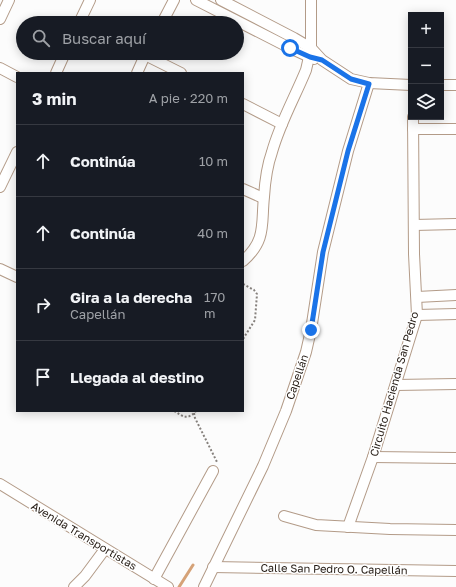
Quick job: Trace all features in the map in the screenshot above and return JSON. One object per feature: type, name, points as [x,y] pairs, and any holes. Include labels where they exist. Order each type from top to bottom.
[{"type":"street","points":[[0,19],[9,0]]},
{"type":"street","points":[[82,16],[90,0]]},
{"type":"street","points":[[166,16],[174,0]]},
{"type":"street","points":[[196,0],[230,16]]},
{"type":"street","points":[[221,0],[288,35],[310,53]]},
{"type":"street","points":[[244,260],[255,247],[261,234],[264,221],[263,198],[272,151],[282,124],[302,80],[310,53],[311,0]]},
{"type":"street","points":[[244,22],[310,53],[351,79],[369,84],[408,85]]},
{"type":"street","points":[[56,72],[62,60]]},
{"type":"street","points":[[137,72],[143,60]]},
{"type":"street","points":[[157,60],[179,72]]},
{"type":"street","points":[[0,68],[16,76]]},
{"type":"street","name":"Capellán","points":[[204,587],[263,466],[286,411],[306,352],[311,330],[324,245],[348,151],[369,84]]},
{"type":"street","points":[[444,85],[456,85]]},
{"type":"street","points":[[244,105],[282,124]]},
{"type":"street","name":"Circuito Hacienda San Pedro","points":[[348,527],[373,457],[417,315],[413,120]]},
{"type":"street","points":[[413,129],[456,129]]},
{"type":"street","points":[[0,187],[16,154]]},
{"type":"street","points":[[244,189],[263,198]]},
{"type":"street","points":[[414,225],[456,224]]},
{"type":"street","points":[[0,269],[16,277]]},
{"type":"street","points":[[417,297],[456,295]]},
{"type":"street","points":[[417,315],[456,314]]},
{"type":"street","points":[[396,385],[456,384]]},
{"type":"street","points":[[373,457],[456,458]]},
{"type":"street","points":[[154,579],[213,471]]},
{"type":"street","name":"Avenida Transportistas","points":[[0,484],[168,587]]},
{"type":"street","points":[[284,516],[316,525],[390,529],[456,530]]},
{"type":"street","points":[[74,587],[85,576],[105,549]]},
{"type":"street","name":"Calle San Pedro O. Capellán","points":[[213,567],[456,571]]},
{"type":"path","points":[[244,285],[254,290],[257,294],[255,320],[244,337]]},
{"type":"path","points":[[176,412],[186,417],[195,412]]},
{"type":"path","points":[[195,412],[195,418],[218,463],[213,471]]},
{"type":"waterway","points":[[179,587],[193,565]]},
{"type":"route","points":[[290,48],[310,57],[322,60],[332,68],[351,79],[369,84],[348,151],[331,217],[323,252],[311,330]]}]
